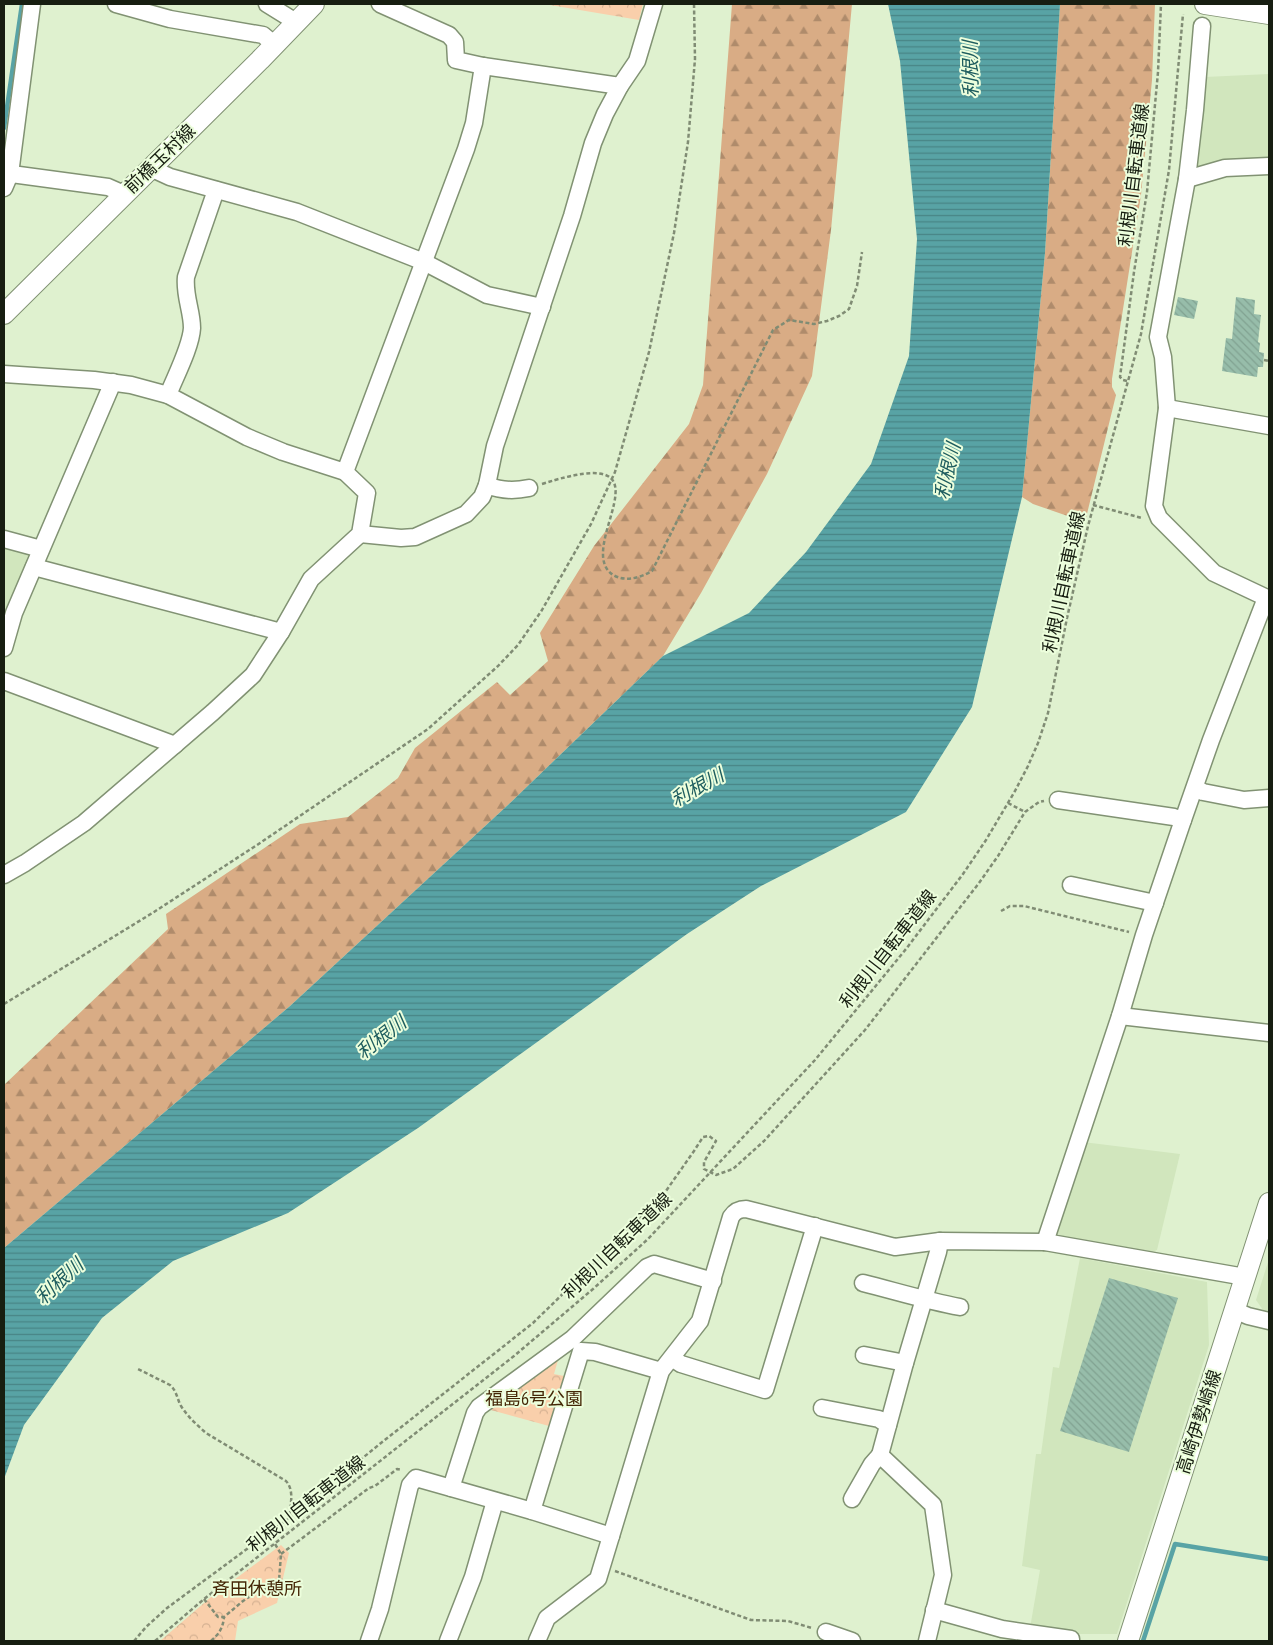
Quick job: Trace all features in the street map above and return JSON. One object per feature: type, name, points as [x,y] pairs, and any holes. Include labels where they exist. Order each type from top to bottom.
[{"type":"main road","name":"前橋玉村線","points":[[4,314],[314,4]]},
{"type":"main road","points":[[1205,4],[1269,14]]},
{"type":"main road","name":"高崎伊勢崎線","points":[[1128,1641],[1269,1203]]},
{"type":"street","points":[[32,4],[6,178],[108,186],[124,194]]},
{"type":"street","points":[[116,4],[170,18],[263,35],[275,45]]},
{"type":"street","points":[[267,4],[296,22]]},
{"type":"street","points":[[380,4],[449,35],[455,42],[456,60],[483,66],[620,86]]},
{"type":"street","points":[[360,534],[401,538],[414,537],[466,514],[482,497],[487,485],[495,446],[572,216],[593,143],[620,86],[637,61],[654,4]]},
{"type":"street","points":[[1045,1242],[1120,1016],[1144,935],[1194,788],[1227,697],[1268,599],[1214,573],[1159,518],[1154,506],[1167,408],[1163,357],[1158,337],[1187,178],[1202,26]]},
{"type":"street","points":[[345,472],[474,123],[483,66]]},
{"type":"street","points":[[153,166],[157,171],[170,177],[297,212],[424,262],[487,295],[542,308]]},
{"type":"street","points":[[1187,178],[1225,168],[1269,166]]},
{"type":"street","points":[[168,395],[190,338],[192,326],[185,289],[186,277],[216,190]]},
{"type":"street","points":[[4,374],[113,382],[168,395],[247,437],[283,452],[345,472],[367,493],[360,534],[311,579],[281,632],[252,675],[175,745],[84,823],[4,875]]},
{"type":"street","points":[[4,648],[14,613],[113,382]]},
{"type":"street","points":[[1167,408],[1269,426]]},
{"type":"street","points":[[487,485],[506,490],[529,488]]},
{"type":"street","points":[[4,539],[42,549]]},
{"type":"street","points":[[34,567],[281,632]]},
{"type":"street","points":[[4,681],[175,745]]},
{"type":"street","points":[[1194,788],[1204,792],[1244,800],[1269,798]]},
{"type":"street","points":[[1058,800],[1174,817],[1183,820]]},
{"type":"street","points":[[1070,884],[1156,903]]},
{"type":"street","points":[[1120,1016],[1269,1033]]},
{"type":"street","points":[[537,1641],[547,1618],[598,1579],[661,1372],[700,1321],[731,1217],[740,1209],[746,1208],[895,1247],[940,1241],[1045,1242],[1245,1277]]},
{"type":"street","points":[[672,1358],[681,1364],[765,1390],[815,1226]]},
{"type":"street","points":[[852,1499],[872,1464],[880,1455],[940,1241]]},
{"type":"street","points":[[451,1488],[475,1413],[479,1408],[576,1345],[647,1267],[654,1264],[713,1281]]},
{"type":"street","points":[[863,1283],[960,1307]]},
{"type":"street","points":[[1234,1310],[1248,1316],[1269,1321]]},
{"type":"street","points":[[576,1345],[661,1372]]},
{"type":"street","points":[[532,1511],[576,1345]]},
{"type":"street","points":[[864,1355],[905,1363]]},
{"type":"street","points":[[822,1408],[879,1419],[888,1425]]},
{"type":"street","points":[[880,1455],[933,1505],[943,1574],[927,1641]]},
{"type":"street","points":[[369,1641],[380,1609],[410,1485],[416,1478],[611,1536]]},
{"type":"street","points":[[448,1641],[473,1577],[495,1502]]},
{"type":"street","points":[[934,1610],[1002,1628],[1071,1638]]},
{"type":"street","points":[[826,1632],[852,1641]]},
{"type":"path","points":[[4,1004],[249,851],[428,728],[498,666],[518,645],[542,610],[591,524],[612,478],[622,450],[649,352],[674,233],[692,103],[695,59],[694,4]]},
{"type":"path","name":"利根川自転車道線","points":[[155,1641],[204,1599],[514,1356],[648,1239],[808,1068],[854,1013],[963,874],[1008,803],[1038,743],[1048,713],[1093,504],[1122,407],[1127,382],[1120,376],[1147,192],[1158,72],[1161,4]]},
{"type":"path","points":[[1127,382],[1141,334],[1169,170],[1183,14]]},
{"type":"path","points":[[529,488],[570,475],[587,472],[602,473],[612,478],[615,482],[615,496],[604,545],[604,562],[616,576],[626,579],[639,578],[652,571],[773,330],[789,320],[814,324],[827,321],[839,316],[848,309],[857,286],[862,252]]},
{"type":"path","points":[[1264,360],[1269,361]]},
{"type":"path","points":[[1093,504],[1144,518],[1159,518]]},
{"type":"path","points":[[134,1641],[167,1608],[289,1518],[533,1323],[661,1198],[703,1137],[709,1136],[716,1140],[704,1162],[704,1168],[709,1173],[716,1175],[732,1169],[748,1157],[865,1030],[979,883],[998,856],[1024,812],[1040,802],[1058,800]]},
{"type":"path","points":[[1008,803],[1024,812]]},
{"type":"path","points":[[1001,912],[1010,906],[1024,906],[1144,935]]},
{"type":"path","points":[[136,1368],[170,1385],[177,1393],[180,1405],[195,1424],[206,1433],[286,1481],[290,1485],[291,1497],[289,1518]]},
{"type":"path","points":[[281,1554],[368,1488],[376,1486],[397,1469],[411,1473],[416,1478]]},
{"type":"path","points":[[204,1599],[218,1617],[224,1617],[243,1601],[258,1592],[272,1587],[279,1580],[281,1554],[275,1544]]},
{"type":"path","points":[[602,1566],[752,1620],[788,1621],[826,1632]]},
{"type":"path","points":[[211,1641],[219,1634],[224,1617]]},
{"type":"shaded area","points":[[1269,74],[1269,163],[1195,172],[1205,77]]},
{"type":"shaded area","points":[[4,544],[33,553],[9,611],[4,610]]},
{"type":"shaded area","points":[[1083,1142],[1180,1154],[1157,1250],[1147,1254],[1073,1243],[1055,1232]]},
{"type":"shaded area","points":[[1080,1258],[1207,1282],[1209,1345],[1117,1634],[1064,1634],[1030,1628],[1040,1570],[1022,1566],[1036,1454],[1041,1454],[1053,1367],[1059,1368]]},
{"type":"shaded area","points":[[1269,1259],[1269,1311],[1263,1310],[1256,1300]]},
{"type":"green space","points":[[544,4],[643,4],[639,20]]},
{"type":"green space","points":[[732,4],[852,4],[831,230],[812,376],[767,474],[701,593],[663,656],[509,804],[290,1006],[4,1248],[4,1085],[168,929],[166,914],[300,824],[348,817],[398,778],[415,748],[497,682],[510,695],[548,661],[540,633],[594,546],[689,424],[703,385]]},
{"type":"green space","points":[[1060,4],[1155,4],[1152,80],[1141,195],[1112,379],[1112,387],[1116,395],[1085,522],[1033,504],[1022,497],[1045,253]]},
{"type":"green space","name":"福島6号公園","points":[[560,1353],[554,1374],[564,1376],[549,1426],[487,1409]]},
{"type":"green space","name":"斉田休憩所","points":[[281,1545],[289,1553],[277,1603],[238,1621],[235,1641],[160,1641],[211,1597]]},
{"type":"water","name":"利根川","points":[[888,4],[1060,4],[1045,253],[1022,497],[972,707],[906,812],[761,886],[687,934],[418,1128],[288,1213],[173,1261],[102,1318],[24,1425],[4,1479],[4,1248],[290,1006],[509,804],[663,656],[749,613],[806,552],[871,464],[909,356],[917,239],[900,61]]},
{"type":"building","points":[[1178,297],[1198,301],[1194,319],[1174,315]]},
{"type":"building","points":[[1236,297],[1255,300],[1254,314],[1261,315],[1258,342],[1260,343],[1259,352],[1264,353],[1263,367],[1258,367],[1257,377],[1222,371],[1226,338],[1232,339]]},
{"type":"building","points":[[1109,1278],[1178,1298],[1129,1452],[1060,1431]]},
{"type":"waterway","points":[[4,128],[22,4]]},
{"type":"waterway","points":[[1143,1641],[1175,1544],[1269,1559]]}]
